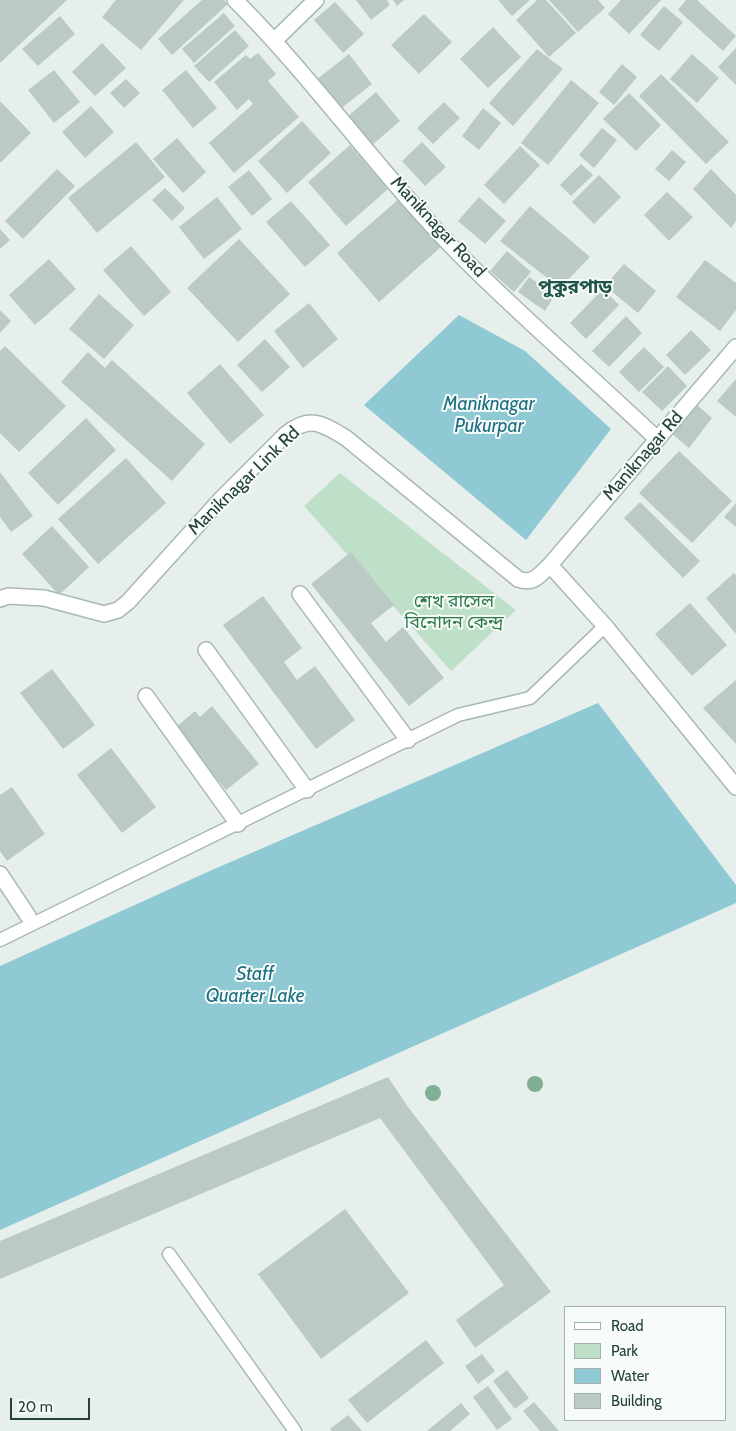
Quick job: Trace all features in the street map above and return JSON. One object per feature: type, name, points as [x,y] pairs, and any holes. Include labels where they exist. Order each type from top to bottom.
[{"type":"street","name":"Maniknagar Road","points":[[235,0],[274,41],[347,129],[463,258],[657,438]]},
{"type":"street","points":[[274,41],[316,0]]},
{"type":"street","name":"Maniknagar Rd","points":[[550,565],[736,347]]},
{"type":"street","name":"Maniknagar Link Rd","points":[[0,599],[8,596],[44,598],[104,614],[118,610],[128,602],[229,491],[285,435],[295,427],[308,421],[330,427],[346,438],[518,579],[526,582],[533,581],[550,565]]},
{"type":"street","points":[[550,565],[605,626],[736,787]]},
{"type":"street","points":[[300,594],[408,740]]},
{"type":"street","points":[[206,650],[307,790]]},
{"type":"street","points":[[146,696],[238,824]]},
{"type":"street","points":[[0,874],[28,916]]},
{"type":"lane","points":[[0,940],[458,715],[530,698],[605,626]]},
{"type":"lane","points":[[169,1254],[295,1431]]},
{"type":"green space","name":"শেখ রাসেল বিনোদন কেন্দ্র","points":[[340,473],[516,610],[451,671],[304,506]]},
{"type":"water","name":"Maniknagar Pukurpar","points":[[459,315],[525,351],[611,429],[526,540],[364,405]]},
{"type":"water","name":"Staff Quarter Lake","points":[[598,703],[736,885],[736,903],[0,1230],[0,966],[212,870]]},
{"type":"building","points":[[0,0],[67,0],[0,63]]},
{"type":"building","points":[[116,0],[184,0],[141,50],[102,17]]},
{"type":"building","points":[[202,0],[224,0],[228,4],[172,55],[158,39]]},
{"type":"building","points":[[356,0],[387,0],[390,5],[371,20]]},
{"type":"building","points":[[393,0],[404,0],[397,6]]},
{"type":"building","points":[[498,0],[530,0],[512,16]]},
{"type":"building","points":[[537,0],[546,0],[576,33],[549,57],[516,20]]},
{"type":"building","points":[[549,0],[598,0],[605,8],[578,32]]},
{"type":"building","points":[[621,0],[661,0],[629,34],[608,14]]},
{"type":"building","points":[[686,0],[697,0],[736,36],[723,51],[678,10]]},
{"type":"building","points":[[335,2],[364,34],[343,53],[314,20]]},
{"type":"building","points":[[664,6],[683,22],[659,51],[640,35]]},
{"type":"building","points":[[224,13],[235,26],[194,63],[182,49]]},
{"type":"building","points":[[424,14],[452,42],[419,74],[391,45]]},
{"type":"building","points":[[60,16],[75,34],[38,66],[22,49]]},
{"type":"building","points":[[493,27],[521,57],[488,88],[460,59]]},
{"type":"building","points":[[235,30],[249,46],[209,82],[194,66]]},
{"type":"building","points":[[102,43],[126,68],[95,96],[72,72]]},
{"type":"building","points":[[736,48],[736,85],[718,67]]},
{"type":"building","points":[[537,49],[563,69],[513,126],[489,103]]},
{"type":"building","points":[[258,53],[276,74],[268,81],[299,117],[234,173],[209,143],[253,104],[249,99],[237,110],[214,82],[246,55],[250,59]]},
{"type":"building","points":[[349,54],[372,84],[339,110],[316,80]]},
{"type":"building","points":[[692,54],[719,78],[697,103],[670,79]]},
{"type":"building","points":[[622,64],[637,77],[614,105],[599,92]]},
{"type":"building","points":[[54,70],[80,102],[54,123],[28,90]]},
{"type":"building","points":[[186,70],[217,108],[193,128],[162,90]]},
{"type":"building","points":[[661,74],[729,142],[706,164],[639,96]]},
{"type":"building","points":[[126,79],[140,93],[124,108],[110,93]]},
{"type":"building","points":[[571,80],[599,103],[548,165],[521,143]]},
{"type":"building","points":[[376,92],[400,121],[371,146],[346,118]]},
{"type":"building","points":[[629,93],[661,125],[636,151],[603,119]]},
{"type":"building","points":[[0,101],[31,133],[0,163]]},
{"type":"building","points":[[444,102],[460,118],[433,144],[417,128]]},
{"type":"building","points":[[91,106],[114,132],[85,158],[62,132]]},
{"type":"building","points":[[483,108],[501,123],[479,150],[462,136]]},
{"type":"building","points":[[302,121],[331,153],[287,193],[258,161]]},
{"type":"building","points":[[602,128],[617,140],[594,168],[579,155]]},
{"type":"building","points":[[177,138],[206,172],[183,193],[153,159]]},
{"type":"building","points":[[136,142],[165,177],[97,233],[68,198]]},
{"type":"building","points":[[422,142],[446,167],[425,186],[402,161]]},
{"type":"building","points":[[350,145],[388,189],[346,226],[308,182]]},
{"type":"building","points":[[520,146],[540,165],[504,204],[484,185]]},
{"type":"building","points":[[672,150],[686,162],[669,181],[655,169]]},
{"type":"building","points":[[581,164],[593,175],[571,196],[560,185]]},
{"type":"building","points":[[57,169],[75,186],[23,239],[5,221]]},
{"type":"building","points":[[711,169],[736,195],[736,221],[731,228],[693,189]]},
{"type":"building","points":[[249,170],[272,199],[252,216],[228,187]]},
{"type":"building","points":[[599,175],[621,197],[594,224],[572,202]]},
{"type":"building","points":[[165,188],[185,208],[172,221],[152,200]]},
{"type":"building","points":[[667,192],[693,217],[669,241],[644,215]]},
{"type":"building","points":[[217,197],[242,229],[204,259],[179,227]]},
{"type":"building","points":[[479,197],[506,221],[485,244],[458,221]]},
{"type":"building","points":[[400,198],[442,246],[379,302],[337,253]]},
{"type":"building","points":[[291,201],[330,245],[305,267],[266,222]]},
{"type":"building","points":[[530,206],[590,257],[560,288],[500,241]]},
{"type":"building","points":[[0,229],[10,240],[0,249]]},
{"type":"building","points":[[239,239],[290,294],[238,342],[187,288]]},
{"type":"building","points":[[131,246],[171,292],[144,316],[103,270]]},
{"type":"building","points":[[507,251],[531,272],[514,292],[490,271]]},
{"type":"building","points":[[49,259],[76,289],[35,325],[9,295]]},
{"type":"building","points":[[705,260],[736,283],[736,310],[720,331],[676,297]]},
{"type":"building","points":[[624,264],[656,291],[638,313],[605,286]]},
{"type":"building","points":[[529,277],[555,295],[545,311],[518,292]]},
{"type":"building","points":[[603,289],[619,305],[586,339],[570,323]]},
{"type":"building","points":[[99,294],[134,325],[104,359],[69,329]]},
{"type":"building","points":[[309,303],[338,339],[303,368],[274,331]]},
{"type":"building","points":[[0,310],[11,321],[0,333]]},
{"type":"building","points":[[626,316],[642,333],[609,367],[592,351]]},
{"type":"building","points":[[691,330],[711,350],[685,375],[666,355]]},
{"type":"building","points":[[265,339],[290,367],[262,392],[237,365]]},
{"type":"building","points":[[5,346],[66,406],[19,452],[0,433],[0,351]]},
{"type":"building","points":[[644,347],[664,367],[639,392],[619,372]]},
{"type":"building","points":[[88,352],[105,368],[112,360],[205,444],[172,481],[61,382]]},
{"type":"building","points":[[220,364],[264,415],[230,444],[187,393]]},
{"type":"building","points":[[668,366],[687,386],[662,411],[642,392]]},
{"type":"building","points":[[736,379],[736,417],[717,401]]},
{"type":"building","points":[[689,398],[712,418],[689,448],[665,428]]},
{"type":"building","points":[[86,418],[116,450],[58,505],[28,473]]},
{"type":"building","points":[[679,451],[732,501],[692,543],[639,493]]},
{"type":"building","points":[[126,458],[166,503],[98,564],[58,519]]},
{"type":"building","points":[[0,472],[33,516],[11,532],[0,517]]},
{"type":"building","points":[[640,502],[700,561],[683,578],[624,518]]},
{"type":"building","points":[[736,503],[736,527],[724,517]]},
{"type":"building","points":[[52,526],[89,567],[59,595],[22,554]]},
{"type":"building","points":[[351,552],[394,605],[371,623],[386,642],[403,627],[444,678],[409,706],[311,584]]},
{"type":"building","points":[[734,573],[736,575],[736,634],[706,598]]},
{"type":"building","points":[[263,596],[302,648],[284,662],[297,680],[315,666],[355,720],[316,749],[223,625]]},
{"type":"building","points":[[690,603],[727,645],[692,676],[655,634]]},
{"type":"building","points":[[52,669],[95,725],[63,749],[20,693]]},
{"type":"building","points":[[736,680],[736,744],[703,708]]},
{"type":"building","points":[[212,706],[259,764],[226,790],[175,728],[195,711],[200,717]]},
{"type":"building","points":[[111,748],[156,807],[122,833],[77,775]]},
{"type":"building","points":[[12,787],[45,834],[7,861],[0,851],[0,795]]},
{"type":"building","points":[[388,1077],[408,1107],[551,1292],[475,1348],[456,1320],[504,1285],[380,1118],[0,1279],[0,1241]]},
{"type":"building","points":[[345,1209],[409,1293],[321,1359],[258,1274]]},
{"type":"building","points":[[426,1340],[444,1363],[367,1423],[348,1400]]},
{"type":"building","points":[[482,1354],[495,1371],[478,1384],[465,1366]]},
{"type":"building","points":[[507,1370],[529,1398],[515,1409],[493,1381]]},
{"type":"building","points":[[488,1386],[512,1419],[497,1430],[473,1397]]},
{"type":"building","points":[[534,1402],[559,1431],[540,1431],[523,1411]]},
{"type":"building","points":[[461,1403],[470,1414],[450,1431],[427,1431]]},
{"type":"building","points":[[348,1415],[362,1431],[332,1431],[330,1429]]},
{"type":"district","name":"পুকুরপাড়","points":[[575,287]]}]
